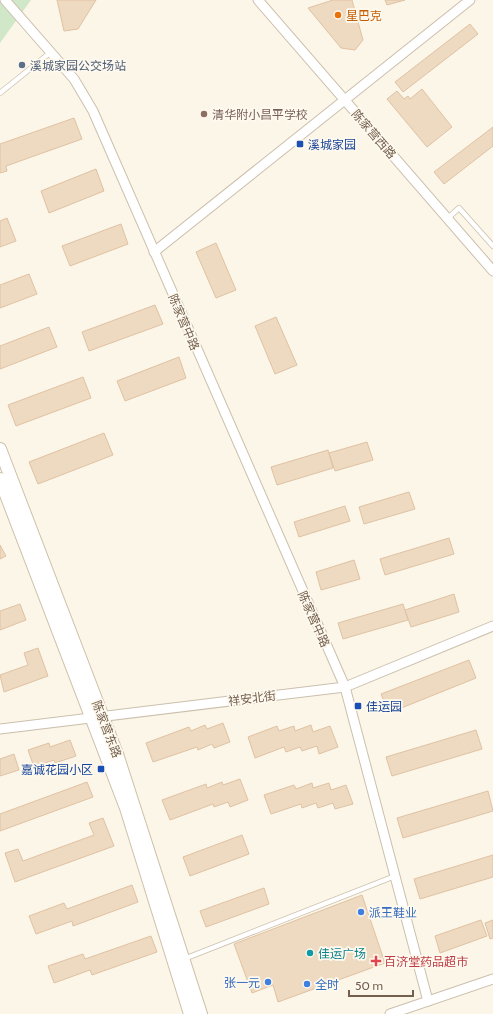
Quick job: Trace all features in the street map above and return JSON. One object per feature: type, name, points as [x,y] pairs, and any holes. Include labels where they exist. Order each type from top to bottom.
[{"type":"street","name":"陈家营中路","points":[[6,0],[74,79],[87,100],[345,687],[428,1001]]},
{"type":"street","points":[[154,252],[345,100],[258,0]]},
{"type":"street","name":"陈家营西路","points":[[470,0],[345,100],[493,271]]},
{"type":"street","name":"陈家营东路","points":[[0,449],[97,717],[190,1014]]},
{"type":"street","name":"陈家营东路","points":[[0,480],[137,811],[201,1014]]},
{"type":"street","name":"祥安北街","points":[[0,729],[345,687],[493,626]]},
{"type":"street","points":[[390,1014],[493,980]]},
{"type":"lane","points":[[0,93],[51,52]]},
{"type":"lane","points":[[448,218],[459,208],[493,246]]},
{"type":"lane","points":[[184,959],[395,876]]},
{"type":"green space","points":[[0,0],[31,0],[0,43]]},
{"type":"building","points":[[57,0],[96,0],[78,29],[64,31]]},
{"type":"building","points":[[333,0],[352,0],[363,40],[355,50],[341,48],[308,8]]},
{"type":"building","points":[[385,0],[405,0],[387,5]]},
{"type":"building","points":[[470,24],[478,34],[403,92],[395,82]]},
{"type":"building","points":[[422,89],[452,127],[427,147],[387,99],[397,91],[404,99],[408,96],[410,99]]},
{"type":"building","points":[[74,118],[82,139],[6,166],[7,171],[0,173],[0,144]]},
{"type":"building","points":[[493,127],[493,146],[444,184],[434,172]]},
{"type":"building","points":[[96,169],[104,191],[49,213],[41,191]]},
{"type":"building","points":[[7,218],[16,241],[0,247],[0,221]]},
{"type":"building","points":[[121,224],[128,244],[70,266],[62,246]]},
{"type":"building","points":[[216,243],[236,290],[216,298],[196,252]]},
{"type":"building","points":[[29,274],[37,294],[0,308],[0,285]]},
{"type":"building","points":[[155,305],[163,324],[89,351],[82,332]]},
{"type":"building","points":[[276,317],[297,365],[275,374],[255,326]]},
{"type":"building","points":[[49,327],[57,347],[0,369],[0,346]]},
{"type":"building","points":[[179,357],[186,378],[125,401],[117,381]]},
{"type":"building","points":[[83,377],[91,398],[16,426],[8,405]]},
{"type":"building","points":[[104,433],[113,455],[38,484],[29,462]]},
{"type":"building","points":[[367,442],[373,460],[335,471],[329,453]]},
{"type":"building","points":[[328,450],[333,468],[277,485],[271,467]]},
{"type":"building","points":[[409,492],[415,509],[364,524],[359,507]]},
{"type":"building","points":[[345,506],[350,521],[299,537],[294,522]]},
{"type":"building","points":[[449,538],[454,554],[385,575],[380,559]]},
{"type":"building","points":[[0,545],[6,556],[0,559]]},
{"type":"building","points":[[354,560],[360,579],[321,590],[316,572]]},
{"type":"building","points":[[454,594],[459,612],[411,627],[405,610]]},
{"type":"building","points":[[20,604],[26,620],[0,630],[0,611]]},
{"type":"building","points":[[403,604],[408,620],[343,639],[338,623]]},
{"type":"building","points":[[38,648],[48,676],[4,692],[0,675],[28,665],[24,653]]},
{"type":"building","points":[[469,660],[476,678],[389,713],[381,694]]},
{"type":"building","points":[[223,723],[230,742],[214,748],[212,744],[198,750],[197,747],[153,762],[146,743],[189,727],[191,731],[205,725],[207,729]]},
{"type":"building","points":[[311,725],[313,732],[330,726],[338,747],[319,754],[317,746],[302,751],[300,747],[286,752],[284,747],[255,758],[248,737],[277,726],[279,731],[294,726],[295,731]]},
{"type":"building","points":[[476,730],[482,749],[392,776],[386,757]]},
{"type":"building","points":[[70,740],[76,756],[55,763],[54,760],[34,767],[28,750],[49,743],[50,747]]},
{"type":"building","points":[[14,754],[19,770],[0,776],[0,759]]},
{"type":"building","points":[[240,779],[248,800],[230,807],[228,802],[214,807],[213,804],[170,820],[162,800],[206,784],[207,788],[222,782],[223,785]]},
{"type":"building","points":[[87,782],[93,797],[0,831],[0,814]]},
{"type":"building","points":[[312,783],[313,788],[329,783],[331,790],[346,785],[353,804],[335,809],[333,803],[318,808],[316,803],[302,808],[301,804],[271,814],[264,795],[294,785],[296,789]]},
{"type":"building","points":[[488,791],[493,811],[403,838],[397,818]]},
{"type":"building","points":[[103,818],[114,846],[15,882],[5,853],[18,849],[23,861],[94,835],[89,823]]},
{"type":"building","points":[[242,835],[249,854],[190,876],[183,857]]},
{"type":"building","points":[[493,855],[493,877],[420,899],[414,879]]},
{"type":"building","points":[[132,885],[138,902],[73,926],[72,921],[36,934],[29,916],[64,903],[67,909]]},
{"type":"building","points":[[264,888],[269,904],[206,927],[200,911]]},
{"type":"building","name":"佳运广场","points":[[362,895],[385,963],[278,1002],[273,985],[252,993],[234,944]]},
{"type":"building","points":[[481,920],[487,936],[440,953],[435,936]]},
{"type":"building","points":[[493,920],[493,938],[490,939],[485,923]]},
{"type":"building","points":[[151,936],[157,952],[92,975],[90,970],[54,983],[48,966],[83,954],[85,959]]},
{"type":"place","name":"星巴克","points":[[338,15]]},
{"type":"place","name":"溪城家园公交场站","points":[[22,65]]},
{"type":"place","name":"清华附小昌平学校","points":[[204,114]]},
{"type":"place","name":"溪城家园","points":[[300,144]]},
{"type":"place","name":"佳运园","points":[[358,706]]},
{"type":"place","name":"嘉诚花园小区","points":[[101,769]]},
{"type":"place","name":"派王鞋业","points":[[361,912]]},
{"type":"place","name":"佳运广场","points":[[310,953]]},
{"type":"place","name":"百济堂药品超市","points":[[376,961]]},
{"type":"place","name":"张一元","points":[[268,982]]},
{"type":"place","name":"全时","points":[[307,984]]}]
